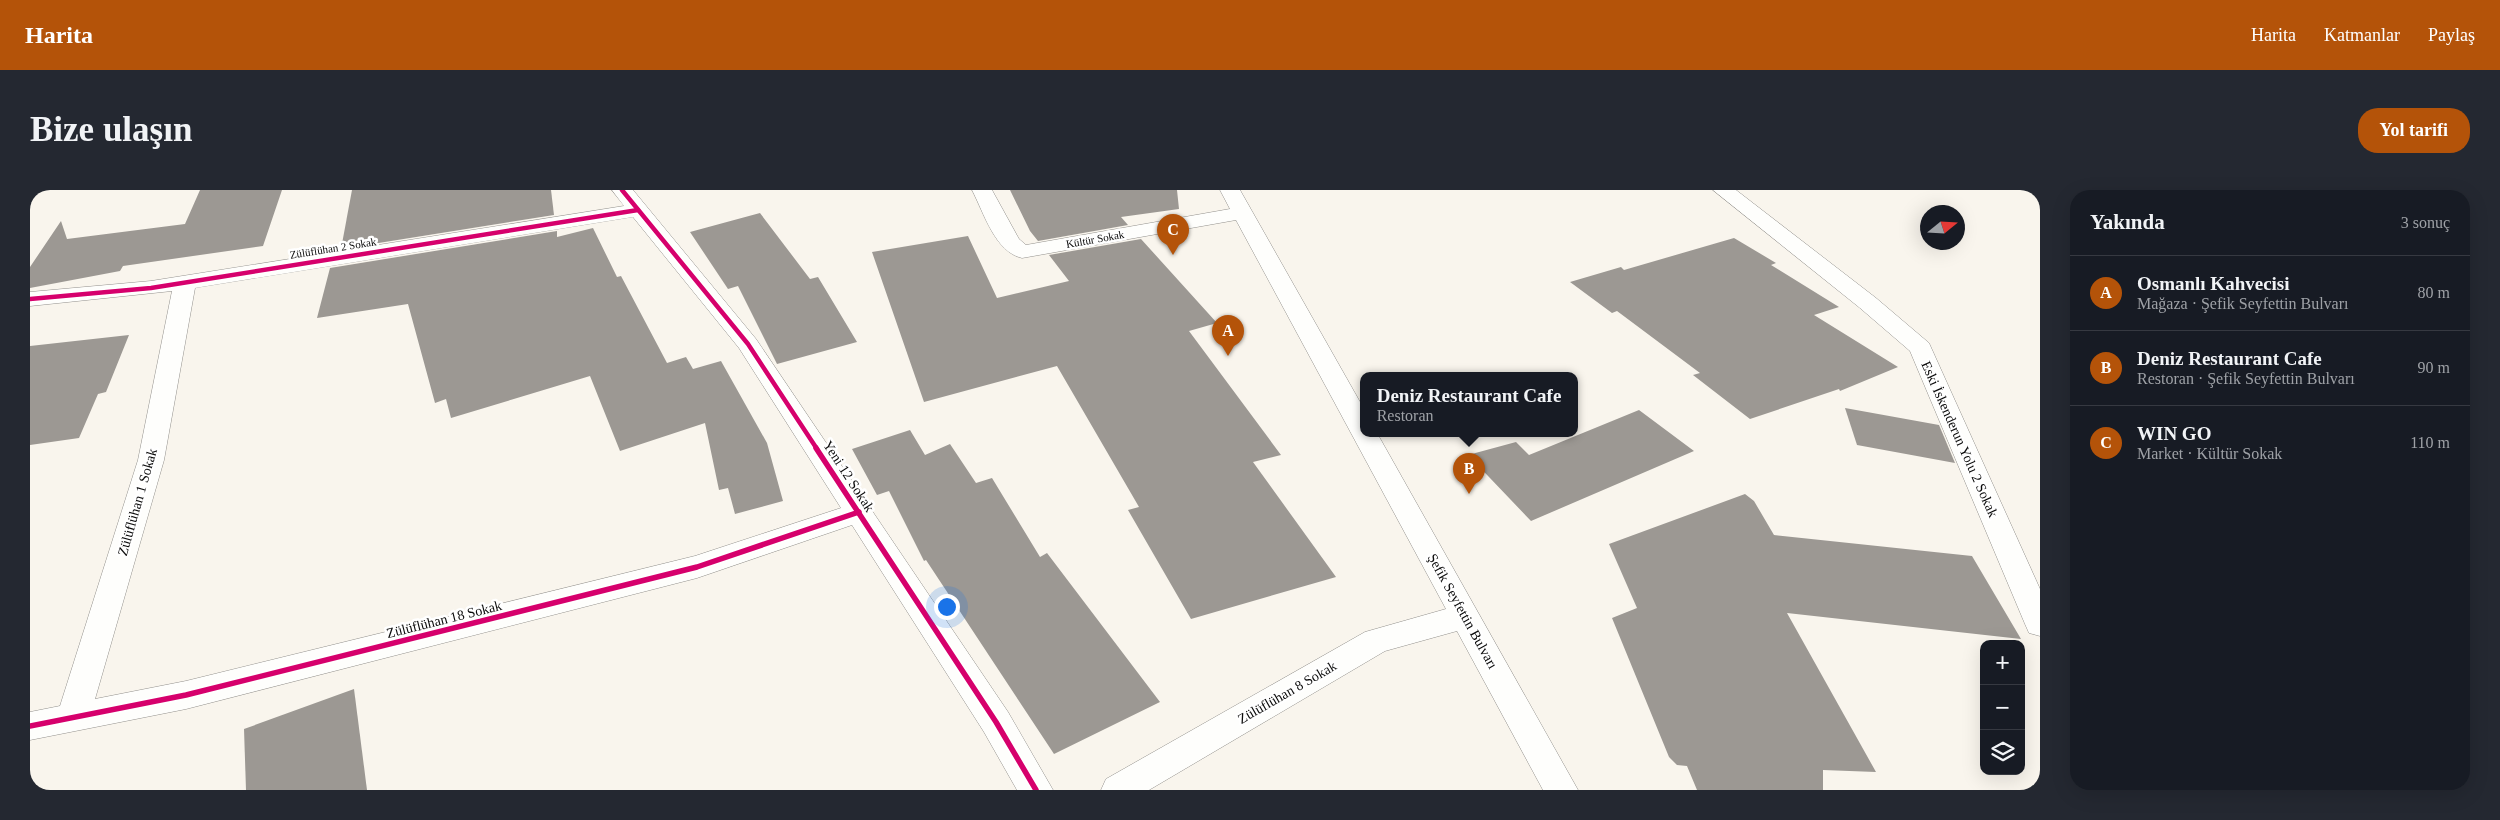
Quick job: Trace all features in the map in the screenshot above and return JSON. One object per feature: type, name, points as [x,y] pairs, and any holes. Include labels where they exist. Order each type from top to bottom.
[{"type":"street","name":"Kültür Sokak","points":[[982,190],[1010,243],[1022,252],[1243,212]]},
{"type":"street","name":"Şefik Seyfettin Bulvarı","points":[[1230,190],[1360,425]]},
{"type":"street","name":"Eski İskenderun Yolu 2 Sokak","points":[[1723,190],[1868,303],[1921,348],[2040,624]]},
{"type":"street","name":"Zülüflühan 2 Sokak","points":[[30,299],[151,288],[630,200]]},
{"type":"street","name":"Yeni 12 Sokak","points":[[630,200],[748,344],[996,722],[1036,790]]},
{"type":"street","name":"Zülüflühan 1 Sokak","points":[[73,718],[151,460],[185,282]]},
{"type":"street","name":"Şefik Seyfettin Bulvarı","points":[[1367,437],[1562,790]]},
{"type":"street","name":"Zülüflühan 18 Sokak","points":[[30,726],[186,695],[697,567],[859,512]]},
{"type":"street","name":"Zülüflühan 8 Sokak","points":[[1118,790],[1376,641],[1466,616]]},
{"type":"building","points":[[200,190],[282,190],[263,246],[123,266],[120,271],[30,288],[30,267],[61,221],[67,239],[185,224]]},
{"type":"building","points":[[352,190],[551,190],[554,215],[341,249]]},
{"type":"building","points":[[1010,190],[1177,190],[1179,209],[1121,217],[1128,225],[1038,241],[1030,231]]},
{"type":"building","points":[[760,213],[810,279],[818,277],[857,342],[777,364],[738,286],[728,289],[690,232]]},
{"type":"building","points":[[593,228],[617,277],[621,276],[667,363],[686,357],[693,369],[721,361],[767,443],[783,501],[735,514],[728,488],[719,490],[705,423],[620,451],[590,376],[451,418],[446,399],[435,403],[408,304],[317,318],[330,268],[557,231],[557,237]]},
{"type":"building","points":[[968,236],[997,298],[1069,281],[1049,255],[1141,239],[1217,323],[1189,331],[1281,455],[1253,462],[1336,577],[1191,619],[1128,510],[1139,507],[1057,366],[924,402],[872,252]]},
{"type":"building","points":[[1734,238],[1776,263],[1771,265],[1839,307],[1814,315],[1898,367],[1840,391],[1839,389],[1750,419],[1693,375],[1700,373],[1617,311],[1612,313],[1570,282],[1621,267],[1624,270]]},
{"type":"building","points":[[129,335],[106,392],[98,394],[79,438],[30,445],[30,346]]},
{"type":"building","points":[[1845,408],[1939,425],[1955,463],[1857,445]]},
{"type":"building","points":[[1639,410],[1694,451],[1531,521],[1468,455],[1516,442],[1529,455],[1573,437],[1578,437],[1578,435]]},
{"type":"building","points":[[910,430],[925,455],[950,444],[976,483],[992,478],[1040,557],[1047,553],[1160,702],[1054,754],[926,560],[924,561],[889,491],[877,495],[852,449]]},
{"type":"building","points":[[1745,494],[1754,501],[1774,535],[1972,556],[2021,639],[1787,613],[1876,772],[1823,770],[1823,790],[1697,790],[1687,766],[1677,765],[1669,757],[1612,618],[1637,608],[1609,544]]},
{"type":"building","points":[[354,689],[367,790],[246,790],[244,729]]},
{"type":"cycle path","points":[[622,190],[748,344],[996,722],[1036,790]]},
{"type":"cycle path","points":[[30,299],[151,288],[638,210]]},
{"type":"cycle path","points":[[30,726],[186,695],[697,567],[859,512]]},
{"type":"place","name":"WIN GO","points":[[1173,255]]},
{"type":"place","name":"Osmanlı Kahvecisi","points":[[1228,356]]},
{"type":"place","name":"Deniz Restaurant Cafe","points":[[1469,494]]}]
